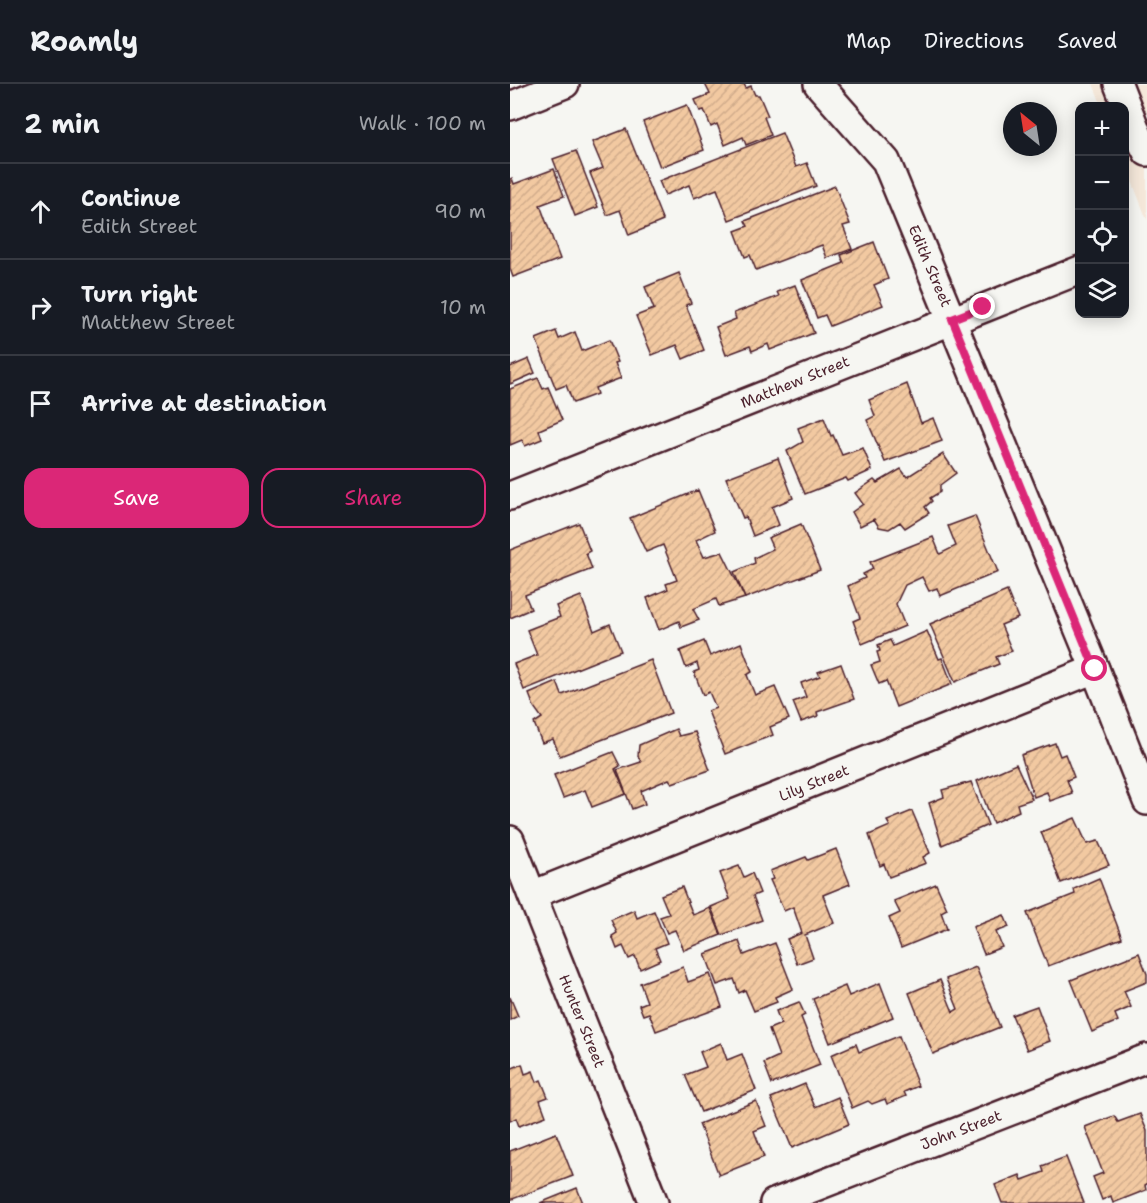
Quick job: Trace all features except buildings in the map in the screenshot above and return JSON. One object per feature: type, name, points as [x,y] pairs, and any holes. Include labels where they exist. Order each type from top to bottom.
[{"type":"street","points":[[510,106],[565,84]]},
{"type":"street","name":"Edith Street","points":[[818,84],[886,161],[1147,801]]},
{"type":"street","points":[[1118,84],[1147,152]]},
{"type":"street","name":"Matthew Street","points":[[510,496],[1075,272]]},
{"type":"street","name":"Lily Street","points":[[532,895],[1095,669]]},
{"type":"street","name":"Hunter Street","points":[[510,840],[654,1203]]},
{"type":"street","name":"John Street","points":[[774,1203],[1147,1058]]},
{"type":"shaded area","points":[[1093,84],[1147,84],[1147,220],[1129,173],[1129,102],[1100,102]]},
{"type":"route","points":[[983,307],[952,319],[1095,669]]}]
